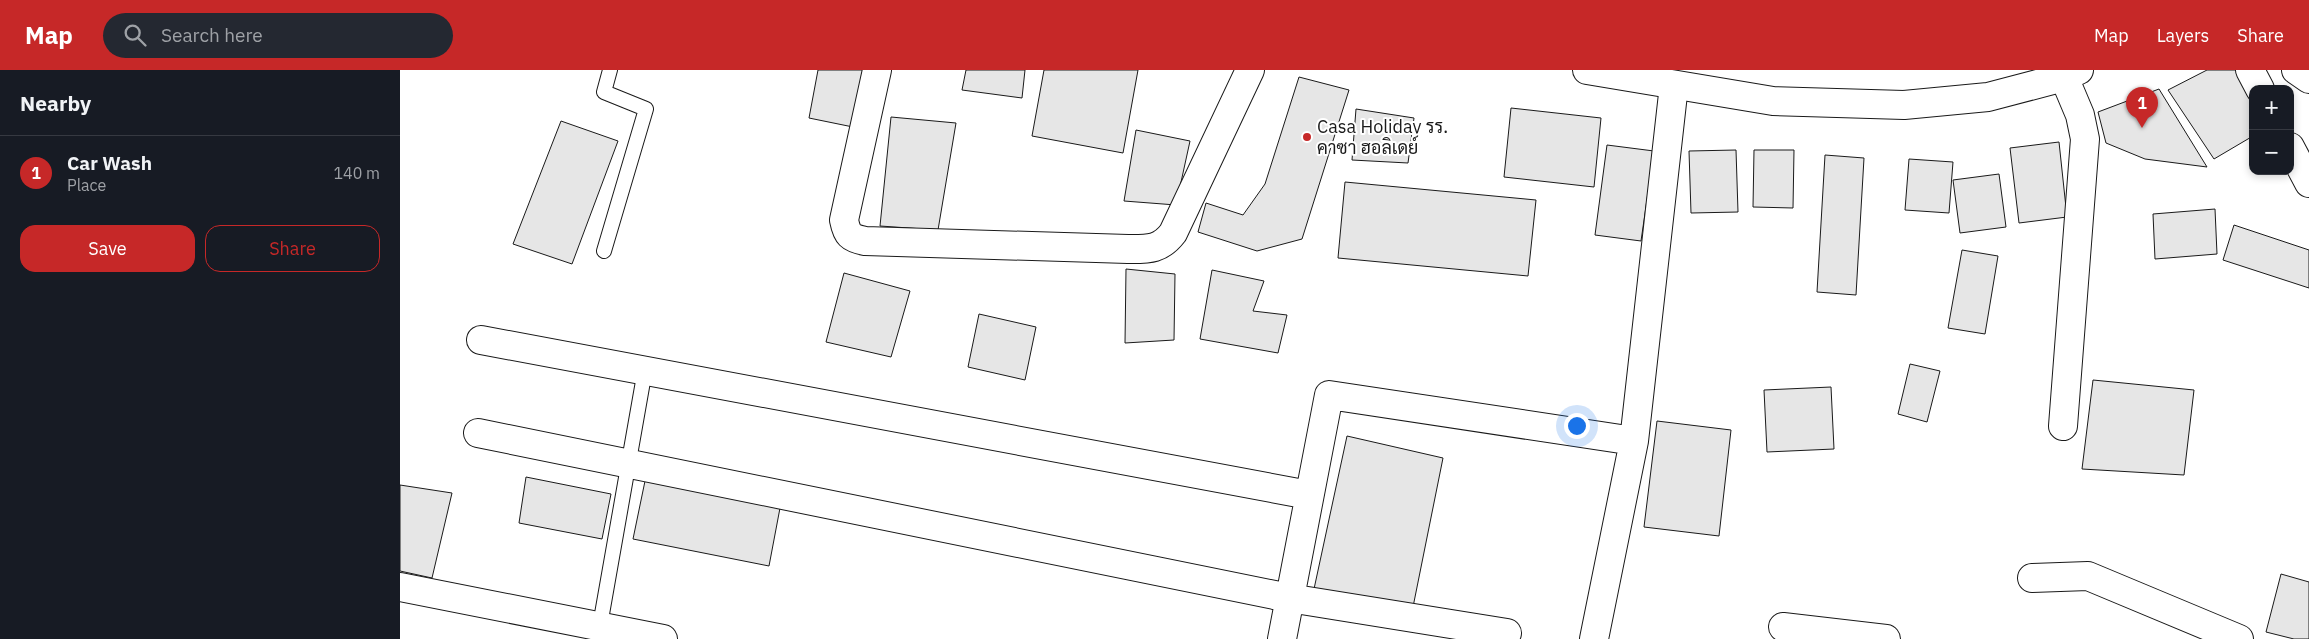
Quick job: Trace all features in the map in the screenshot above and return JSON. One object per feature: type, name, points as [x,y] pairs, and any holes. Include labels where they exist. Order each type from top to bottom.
[{"type":"street","points":[[877,70],[844,220],[846,232],[851,238],[865,241],[1128,249],[1148,249],[1164,244],[1173,233],[1250,70]]},
{"type":"street","points":[[1587,70],[1773,101],[1904,105],[1988,97],[2071,73],[2085,139],[2063,426]]},
{"type":"street","points":[[2250,70],[2258,85]]},
{"type":"street","points":[[2296,70],[2309,79]]},
{"type":"street","points":[[1594,639],[1634,441],[1674,84]]},
{"type":"street","points":[[2294,155],[2309,183]]},
{"type":"street","points":[[481,340],[1309,495]]},
{"type":"street","points":[[1282,639],[1329,395],[1634,441]]},
{"type":"street","points":[[478,433],[1289,598],[1507,633]]},
{"type":"street","points":[[2032,578],[2088,576],[2239,639]]},
{"type":"street","points":[[400,587],[598,633],[663,639]]},
{"type":"street","points":[[1784,627],[1886,639]]},
{"type":"lane","points":[[604,251],[646,109],[604,92],[610,70]]},
{"type":"lane","points":[[598,633],[645,370]]},
{"type":"building","points":[[818,70],[866,70],[853,127],[809,118]]},
{"type":"building","points":[[966,70],[1025,70],[1022,98],[962,90]]},
{"type":"building","points":[[1044,70],[1138,70],[1123,153],[1032,136]]},
{"type":"building","points":[[2207,70],[2238,70],[2249,91],[2249,138],[2214,159],[2168,90]]},
{"type":"building","name":"Casa Holiday รร. คาซา ฮอลิเดย์","points":[[1299,77],[1349,90],[1302,239],[1257,251],[1198,232],[1206,203],[1243,215],[1265,184]]},
{"type":"building","points":[[2159,89],[2207,167],[2145,159],[2106,143],[2098,112]]},
{"type":"building","points":[[1511,108],[1601,118],[1594,187],[1504,177]]},
{"type":"building","points":[[1356,109],[1414,118],[1408,163],[1352,160]]},
{"type":"building","points":[[891,117],[956,123],[938,230],[880,226]]},
{"type":"building","points":[[561,121],[618,141],[572,264],[513,244]]},
{"type":"building","points":[[1136,130],[1190,141],[1176,205],[1124,201]]},
{"type":"building","points":[[2059,142],[2067,217],[2019,223],[2010,148]]},
{"type":"building","points":[[1607,145],[1654,151],[1641,241],[1595,235]]},
{"type":"building","points":[[1736,150],[1738,212],[1691,213],[1689,151]]},
{"type":"building","points":[[1754,150],[1794,150],[1793,208],[1753,207]]},
{"type":"building","points":[[1825,155],[1864,158],[1856,295],[1817,292]]},
{"type":"building","points":[[1909,159],[1953,162],[1949,213],[1905,210]]},
{"type":"building","points":[[1999,174],[2006,227],[1960,233],[1953,180]]},
{"type":"building","points":[[1345,182],[1536,200],[1528,276],[1338,258]]},
{"type":"building","points":[[2215,209],[2217,254],[2155,259],[2153,214]]},
{"type":"building","points":[[2234,225],[2309,250],[2309,288],[2223,260]]},
{"type":"building","points":[[1962,250],[1998,256],[1985,334],[1948,328]]},
{"type":"building","points":[[1126,269],[1175,274],[1174,340],[1125,343]]},
{"type":"building","points":[[1212,270],[1264,281],[1253,311],[1287,315],[1278,353],[1200,339]]},
{"type":"building","points":[[844,273],[910,291],[891,357],[826,342]]},
{"type":"building","points":[[979,314],[1036,327],[1025,380],[968,367]]},
{"type":"building","points":[[1910,364],[1940,371],[1927,422],[1898,414]]},
{"type":"building","points":[[2093,380],[2194,390],[2184,475],[2082,469]]},
{"type":"building","points":[[1831,387],[1834,449],[1767,452],[1764,390]]},
{"type":"building","points":[[1657,421],[1731,430],[1719,536],[1644,527]]},
{"type":"building","points":[[1347,436],[1443,458],[1413,607],[1314,589]]},
{"type":"building","points":[[526,477],[611,494],[602,539],[519,523]]},
{"type":"building","points":[[645,481],[780,508],[769,566],[633,539]]},
{"type":"building","points":[[400,485],[452,493],[432,578],[400,571]]},
{"type":"building","points":[[2281,574],[2309,582],[2309,639],[2294,639],[2266,632]]},
{"type":"place","name":"Car Wash","points":[[2142,128]]},
{"type":"place","name":"Casa Holiday รร. คาซา ฮอลิเดย์","points":[[1307,137]]}]
